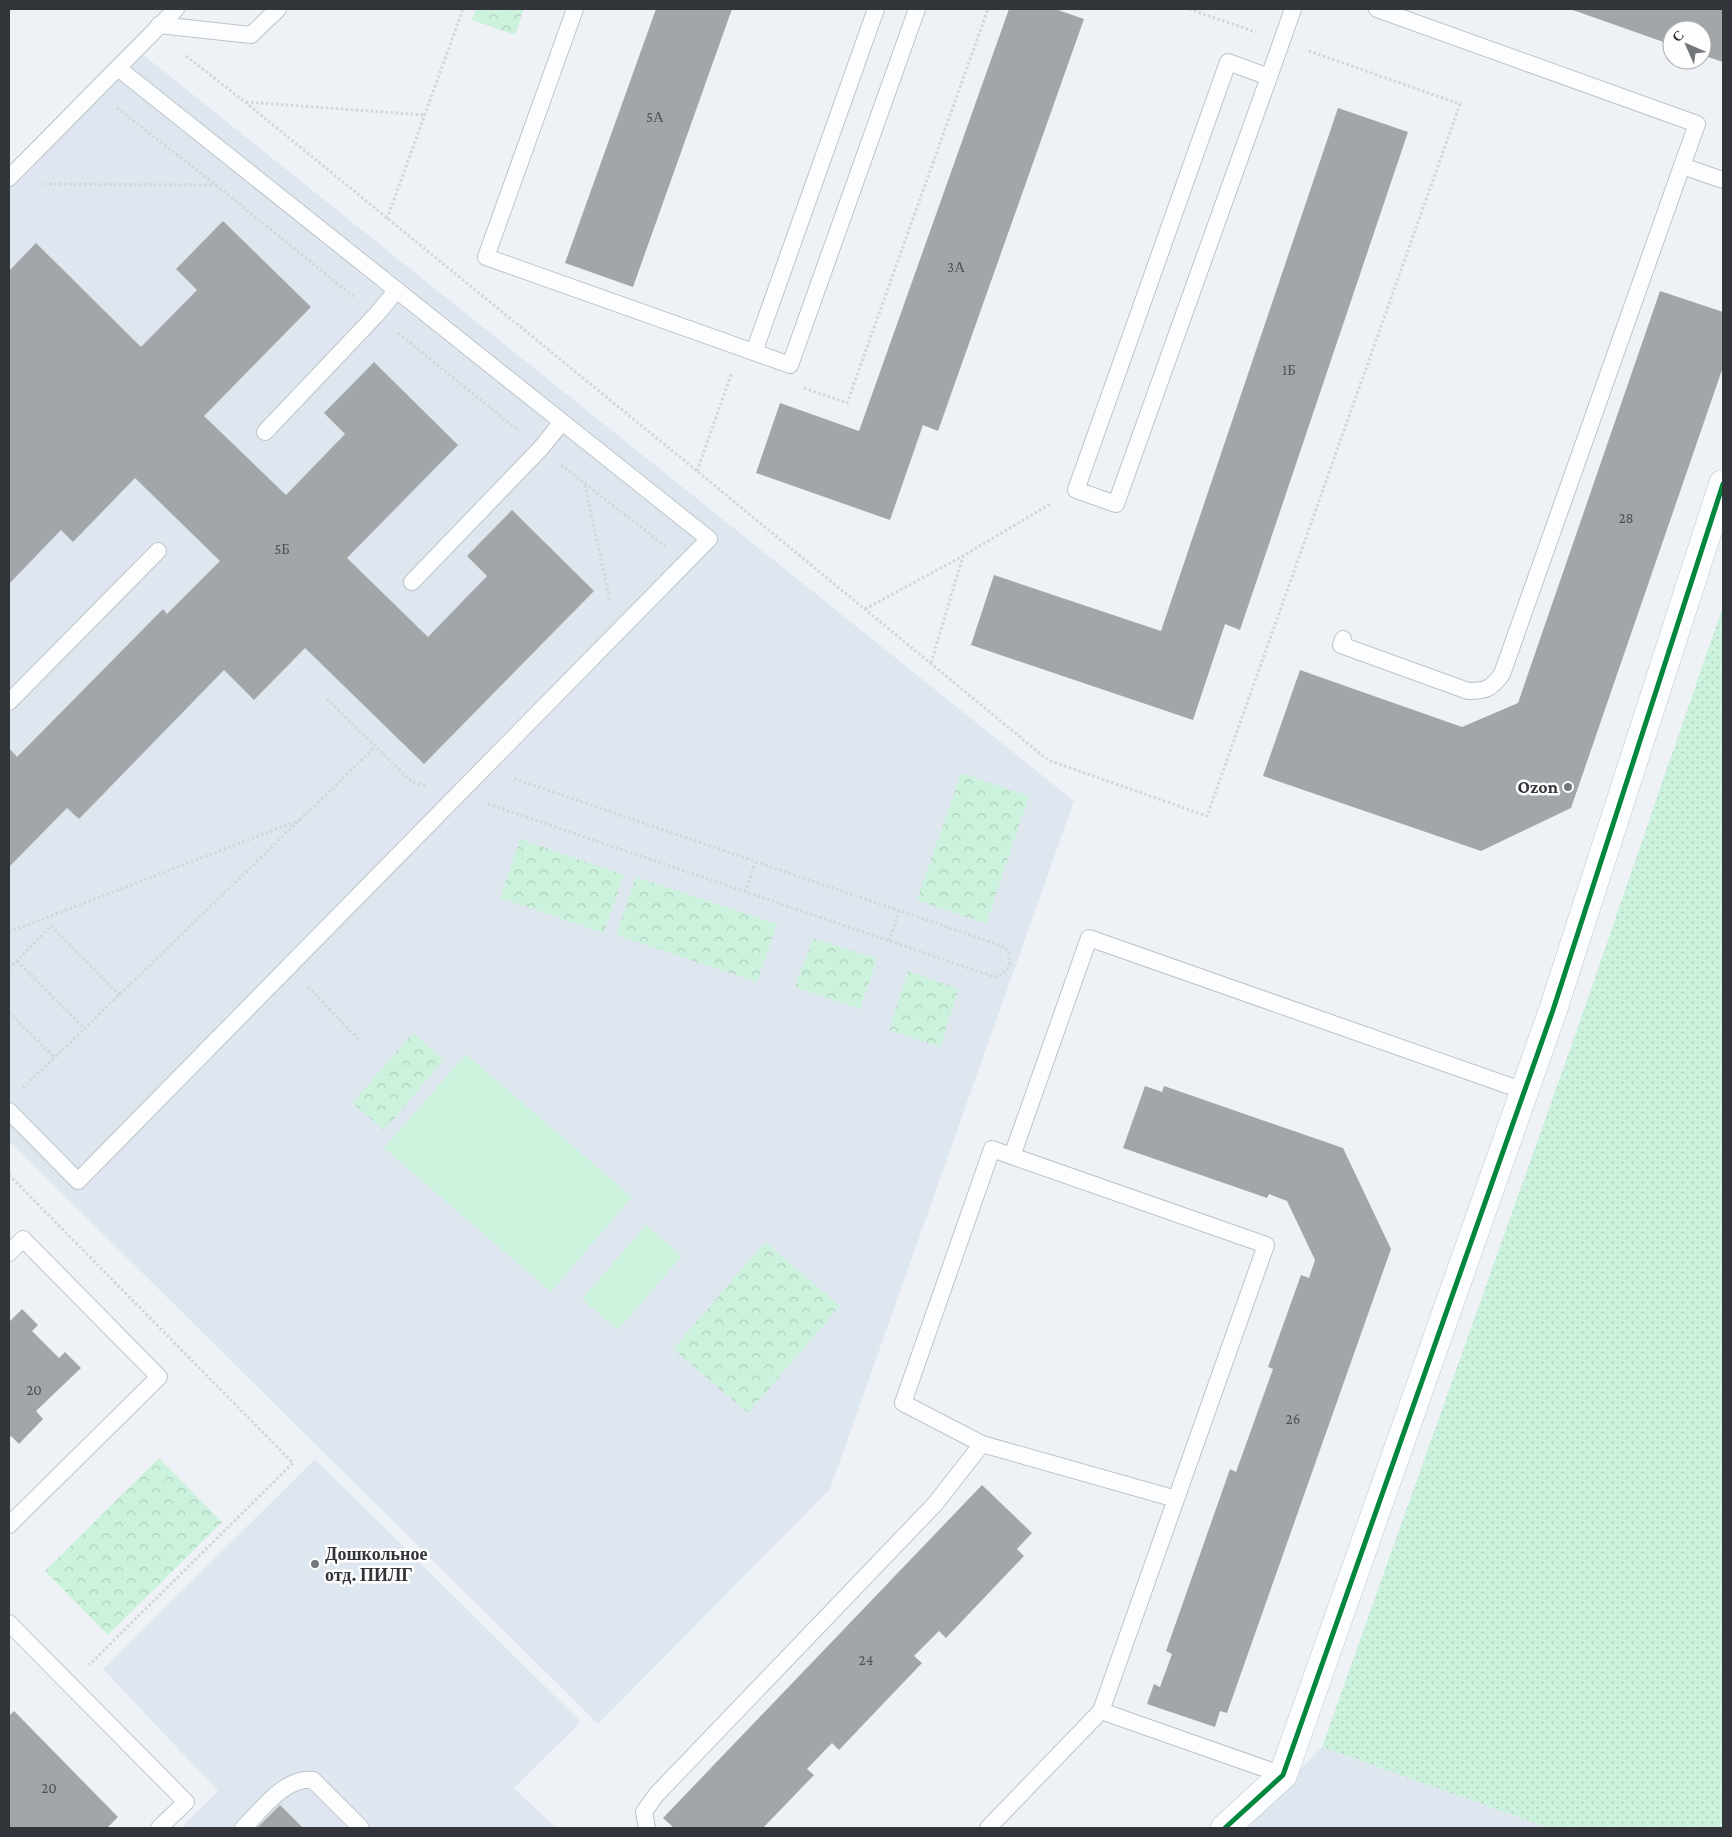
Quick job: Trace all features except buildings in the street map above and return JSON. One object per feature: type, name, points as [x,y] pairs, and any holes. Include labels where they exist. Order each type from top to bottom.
[{"type":"street","points":[[1225,1828],[1283,1775],[1556,1001],[1723,484]]},
{"type":"lane","points":[[9,178],[176,9]]},
{"type":"lane","points":[[156,28],[251,35],[278,9]]},
{"type":"lane","points":[[575,9],[486,257],[790,365],[917,9]]},
{"type":"lane","points":[[747,350],[876,9]]},
{"type":"lane","points":[[1269,77],[1228,62],[1076,490],[1116,504],[1269,77],[1281,41],[1293,9]]},
{"type":"lane","points":[[1343,639],[1341,645],[1468,691],[1483,691],[1494,685],[1502,674],[1697,124],[1377,9]]},
{"type":"lane","points":[[9,1111],[78,1181],[709,539],[118,68]]},
{"type":"lane","points":[[1682,166],[1723,180]]},
{"type":"lane","points":[[265,432],[376,315],[397,290]]},
{"type":"lane","points":[[412,582],[541,448],[562,422]]},
{"type":"lane","points":[[9,702],[158,552]]},
{"type":"lane","points":[[1012,1156],[1089,938],[1524,1090]]},
{"type":"lane","points":[[988,1828],[1101,1711],[1266,1245],[992,1149],[903,1403],[982,1444],[1176,1499]]},
{"type":"lane","points":[[9,1253],[23,1239],[159,1376],[9,1525]]},
{"type":"lane","points":[[647,1828],[644,1812],[656,1795],[935,1504],[982,1444]]},
{"type":"lane","points":[[9,1623],[186,1802],[159,1828]]},
{"type":"lane","points":[[1101,1711],[1283,1775]]},
{"type":"lane","points":[[243,1828],[284,1787],[303,1779],[313,1780],[361,1828]]},
{"type":"path","points":[[387,218],[462,9]]},
{"type":"path","points":[[800,386],[847,403],[988,9]]},
{"type":"path","points":[[156,28],[697,470],[1048,760],[1207,816],[1460,104],[1189,9]]},
{"type":"path","points":[[246,102],[424,115]]},
{"type":"path","points":[[38,184],[216,185]]},
{"type":"path","points":[[697,470],[747,350]]},
{"type":"path","points":[[585,484],[617,632]]},
{"type":"path","points":[[865,608],[963,556],[1076,490]]},
{"type":"path","points":[[931,663],[963,556]]},
{"type":"path","points":[[327,699],[412,782],[459,794],[995,976],[1003,974],[1008,969],[1011,961],[1010,953],[1006,947],[483,768]]},
{"type":"path","points":[[22,1090],[375,747]]},
{"type":"path","points":[[9,932],[301,819]]},
{"type":"path","points":[[745,892],[756,863]]},
{"type":"path","points":[[889,941],[900,911]]},
{"type":"path","points":[[9,969],[51,926],[120,995]]},
{"type":"path","points":[[17,961],[85,1028]]},
{"type":"path","points":[[289,966],[360,1041]]},
{"type":"path","points":[[9,1012],[55,1058]]},
{"type":"path","points":[[9,1175],[294,1463],[70,1684]]},
{"type":"shaded area","points":[[129,43],[1074,801],[830,1489],[598,1724],[9,1141],[9,166]]},
{"type":"shaded area","name":"Дошкольное отд. ПИЛГ","points":[[315,1459],[581,1722],[514,1788],[556,1828],[181,1828],[218,1791],[103,1669]]},
{"type":"shaded area","points":[[1322,1747],[1549,1828],[1244,1828]]},
{"type":"green space","points":[[476,9],[524,9],[515,35],[472,20]]},
{"type":"green space","points":[[1723,606],[1723,1828],[1549,1828],[1322,1747],[1579,1024]]},
{"type":"green space","points":[[961,773],[1029,796],[986,924],[917,900]]},
{"type":"green space","points":[[520,839],[624,875],[604,933],[500,898]]},
{"type":"green space","points":[[636,877],[777,924],[757,982],[616,935]]},
{"type":"green space","points":[[813,938],[877,959],[860,1009],[795,987]]},
{"type":"green space","points":[[908,971],[959,989],[940,1047],[889,1030]]},
{"type":"green space","points":[[413,1033],[444,1060],[384,1130],[352,1103]]},
{"type":"green space","points":[[466,1054],[632,1197],[551,1292],[384,1148]]},
{"type":"green space","points":[[646,1225],[682,1256],[618,1330],[582,1299]]},
{"type":"green space","points":[[765,1242],[840,1306],[748,1413],[673,1349]]},
{"type":"green space","points":[[159,1458],[222,1522],[108,1635],[45,1571]]},
{"type":"cycle path","points":[[1225,1828],[1283,1775],[1553,1010],[1723,484]]},
{"type":"place","name":"Ozon","points":[[1568,787]]},
{"type":"place","name":"Дошкольное отд. ПИЛГ","points":[[315,1564]]}]
